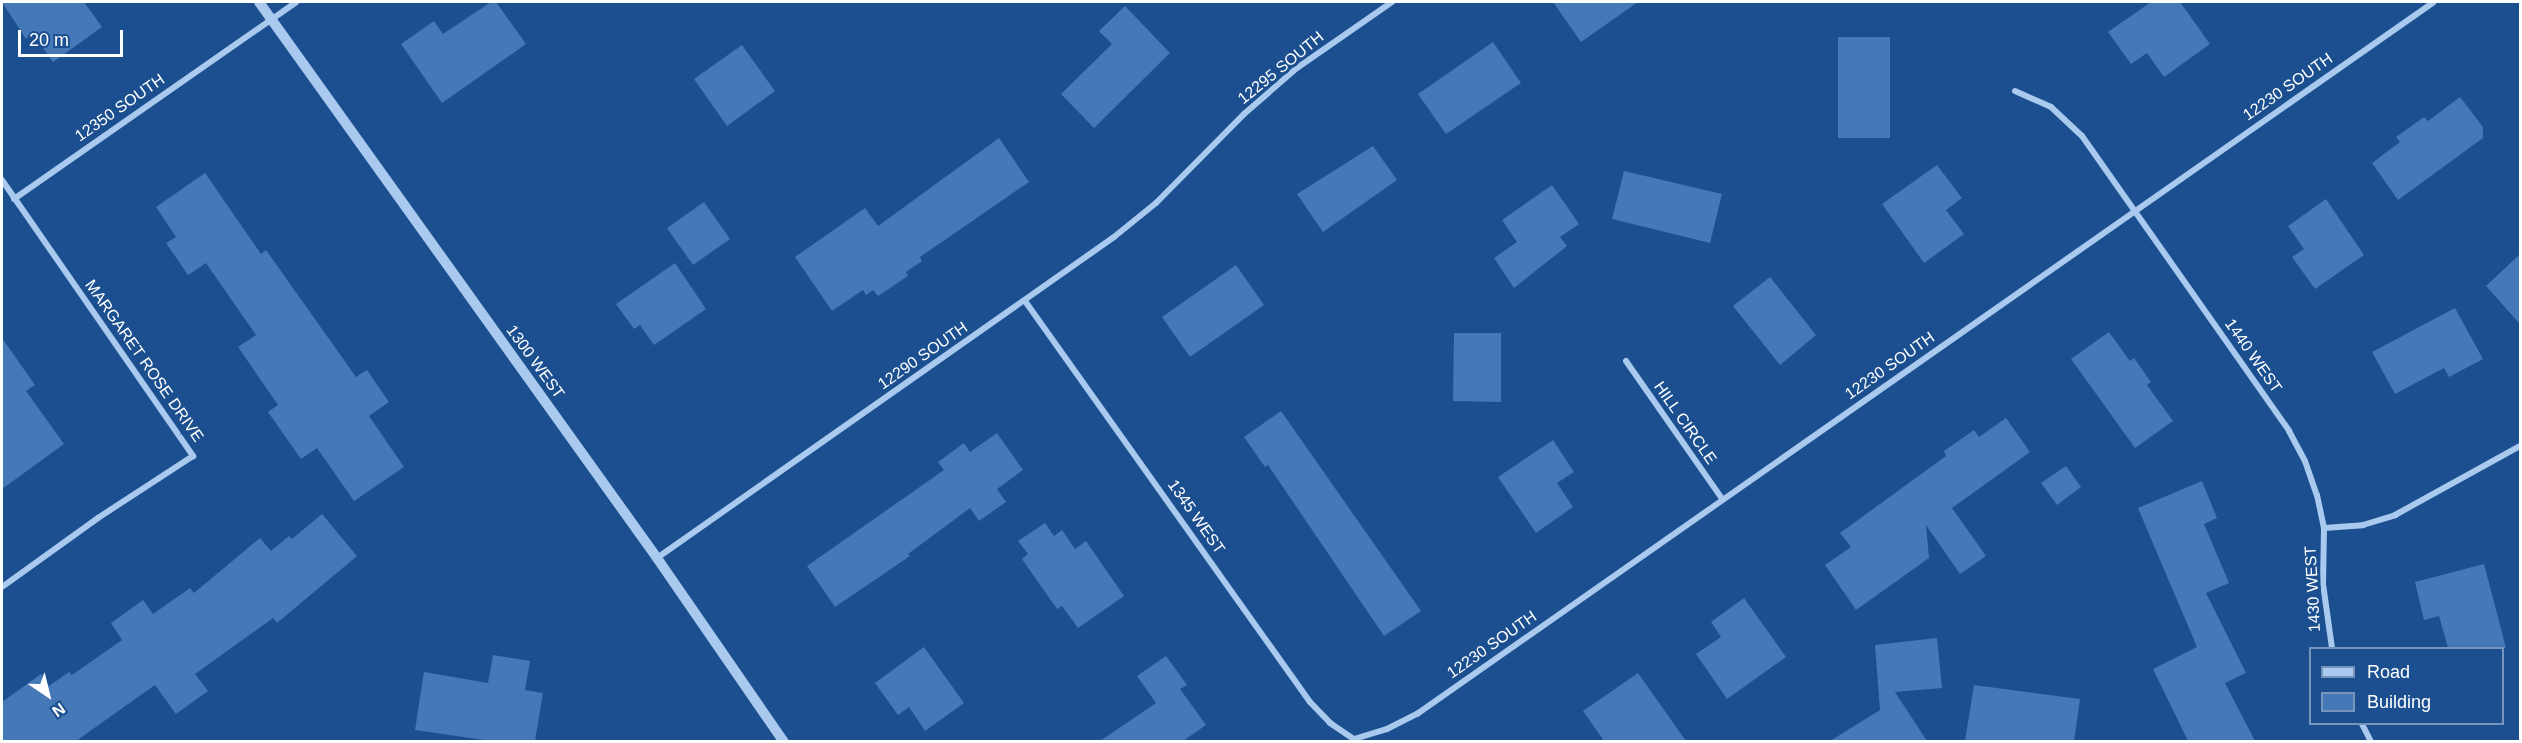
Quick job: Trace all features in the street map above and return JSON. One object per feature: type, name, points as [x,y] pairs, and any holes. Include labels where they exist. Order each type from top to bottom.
[{"type":"street","name":"1300 WEST","points":[[259,2],[657,558],[784,741]]},
{"type":"street","name":"12350 SOUTH","points":[[14,199],[296,2]]},
{"type":"street","name":"12295 SOUTH","points":[[1196,165],[1244,114],[1297,68],[1392,2]]},
{"type":"street","name":"12230 SOUTH","points":[[1354,739],[1387,729],[1417,714],[2434,2]]},
{"type":"street","name":"1440 WEST","points":[[2015,91],[2051,107],[2082,136],[2289,431],[2305,461],[2313,483],[2324,528]]},
{"type":"street","name":"12290 SOUTH","points":[[657,558],[1114,237],[1196,165]]},
{"type":"street","name":"MARGARET ROSE DRIVE","points":[[2,180],[194,456],[98,518],[2,587]]},
{"type":"street","name":"1345 WEST","points":[[1025,301],[1310,702],[1330,723],[1354,739]]},
{"type":"street","name":"HILL CIRCLE","points":[[1626,361],[1723,500]]},
{"type":"street","points":[[2324,528],[2363,525],[2395,515],[2520,446]]},
{"type":"street","name":"1430 WEST","points":[[2324,528],[2323,584],[2332,647]]},
{"type":"street","points":[[2363,725],[2371,741]]},
{"type":"building","points":[[2,2],[84,2],[102,27],[53,62],[33,34],[26,39]]},
{"type":"building","points":[[491,2],[496,2],[526,44],[442,103],[401,44],[434,21],[443,34]]},
{"type":"building","points":[[1553,2],[1638,2],[1581,42]]},
{"type":"building","points":[[2151,2],[2180,2],[2210,44],[2164,77],[2147,53],[2131,64],[2108,32]]},
{"type":"building","points":[[1125,6],[1170,53],[1094,128],[1061,94],[1112,44],[1099,31]]},
{"type":"building","points":[[1838,37],[1890,37],[1890,138],[1838,138]]},
{"type":"building","points":[[1493,42],[1521,83],[1446,134],[1418,94]]},
{"type":"building","points":[[742,45],[775,91],[727,126],[694,79]]},
{"type":"building","points":[[2460,97],[2483,127],[2483,138],[2398,200],[2372,163],[2400,142],[2396,137],[2424,117],[2428,121]]},
{"type":"building","points":[[999,138],[1029,182],[920,257],[922,261],[906,272],[908,276],[878,296],[873,290],[866,295],[863,290],[832,311],[795,257],[865,208],[878,226]]},
{"type":"building","points":[[1373,146],[1397,180],[1323,232],[1297,194]]},
{"type":"building","points":[[1937,165],[1962,198],[1946,210],[1964,234],[1924,263],[1882,204]]},
{"type":"building","points":[[1624,171],[1722,194],[1710,243],[1612,219]]},
{"type":"building","points":[[205,173],[261,254],[266,250],[356,377],[367,370],[389,402],[369,416],[404,467],[354,501],[317,448],[301,459],[268,412],[278,405],[238,347],[256,335],[206,263],[188,275],[166,243],[176,237],[156,207]]},
{"type":"building","points":[[1552,185],[1579,224],[1560,237],[1567,246],[1514,288],[1494,258],[1517,242],[1502,220]]},
{"type":"building","points":[[2326,199],[2364,255],[2315,289],[2292,257],[2304,249],[2288,226]]},
{"type":"building","points":[[704,202],[730,239],[693,265],[667,228]]},
{"type":"building","points":[[2520,254],[2520,324],[2486,286]]},
{"type":"building","points":[[675,263],[706,309],[654,345],[640,325],[634,329],[616,304]]},
{"type":"building","points":[[1236,265],[1264,305],[1190,357],[1162,317]]},
{"type":"building","points":[[1770,277],[1816,335],[1780,365],[1733,306]]},
{"type":"building","points":[[2455,308],[2483,359],[2449,377],[2444,368],[2395,394],[2372,352]]},
{"type":"building","points":[[2109,332],[2130,361],[2134,358],[2151,382],[2147,385],[2173,421],[2135,448],[2071,359]]},
{"type":"building","points":[[1454,333],[1501,333],[1501,402],[1453,401]]},
{"type":"building","points":[[2,338],[35,385],[26,391],[64,444],[2,489]]},
{"type":"building","points":[[1281,411],[1421,611],[1384,636],[1268,465],[1265,467],[1244,437]]},
{"type":"building","points":[[2006,418],[2030,452],[1952,508],[1986,556],[1960,574],[1926,525],[1929,558],[1856,610],[1825,565],[1851,547],[1840,533],[1946,456],[1944,451],[1974,430],[1979,437]]},
{"type":"building","points":[[997,433],[1023,470],[997,489],[1006,502],[979,521],[970,508],[908,554],[910,556],[835,607],[807,566],[944,470],[938,462],[964,443],[970,452]]},
{"type":"building","points":[[1553,440],[1574,472],[1557,483],[1573,507],[1536,533],[1498,477]]},
{"type":"building","points":[[2066,466],[2081,487],[2057,505],[2041,483]]},
{"type":"building","points":[[2202,481],[2217,518],[2204,524],[2229,583],[2206,593],[2246,673],[2225,683],[2255,741],[2188,741],[2153,669],[2197,647],[2138,508]]},
{"type":"building","points":[[322,514],[357,556],[277,623],[273,618],[195,674],[208,691],[176,714],[155,685],[76,741],[2,741],[2,702],[41,674],[49,686],[69,672],[72,675],[122,640],[111,623],[143,600],[153,614],[190,588],[194,593],[260,538],[271,551],[289,536],[292,539]]},
{"type":"building","points":[[1045,523],[1054,536],[1062,530],[1075,549],[1086,541],[1124,596],[1078,628],[1062,606],[1057,609],[1022,559],[1028,554],[1018,541]]},
{"type":"building","points":[[2484,564],[2506,648],[2448,647],[2439,616],[2424,620],[2415,582]]},
{"type":"building","points":[[1744,598],[1786,657],[1727,699],[1696,654],[1721,637],[1711,622]]},
{"type":"building","points":[[1937,638],[1942,688],[1895,692],[1927,741],[1830,741],[1880,710],[1875,645]]},
{"type":"building","points":[[924,647],[964,703],[925,731],[909,707],[898,715],[875,683]]},
{"type":"building","points":[[493,655],[530,661],[525,690],[543,693],[535,741],[491,741],[415,730],[424,672],[488,683]]},
{"type":"building","points":[[1166,656],[1187,685],[1180,689],[1206,725],[1183,741],[1100,741],[1156,703],[1137,676]]},
{"type":"building","points":[[1638,673],[1686,741],[1604,741],[1583,711]]},
{"type":"building","points":[[1974,685],[2080,699],[2074,741],[1965,741]]}]
